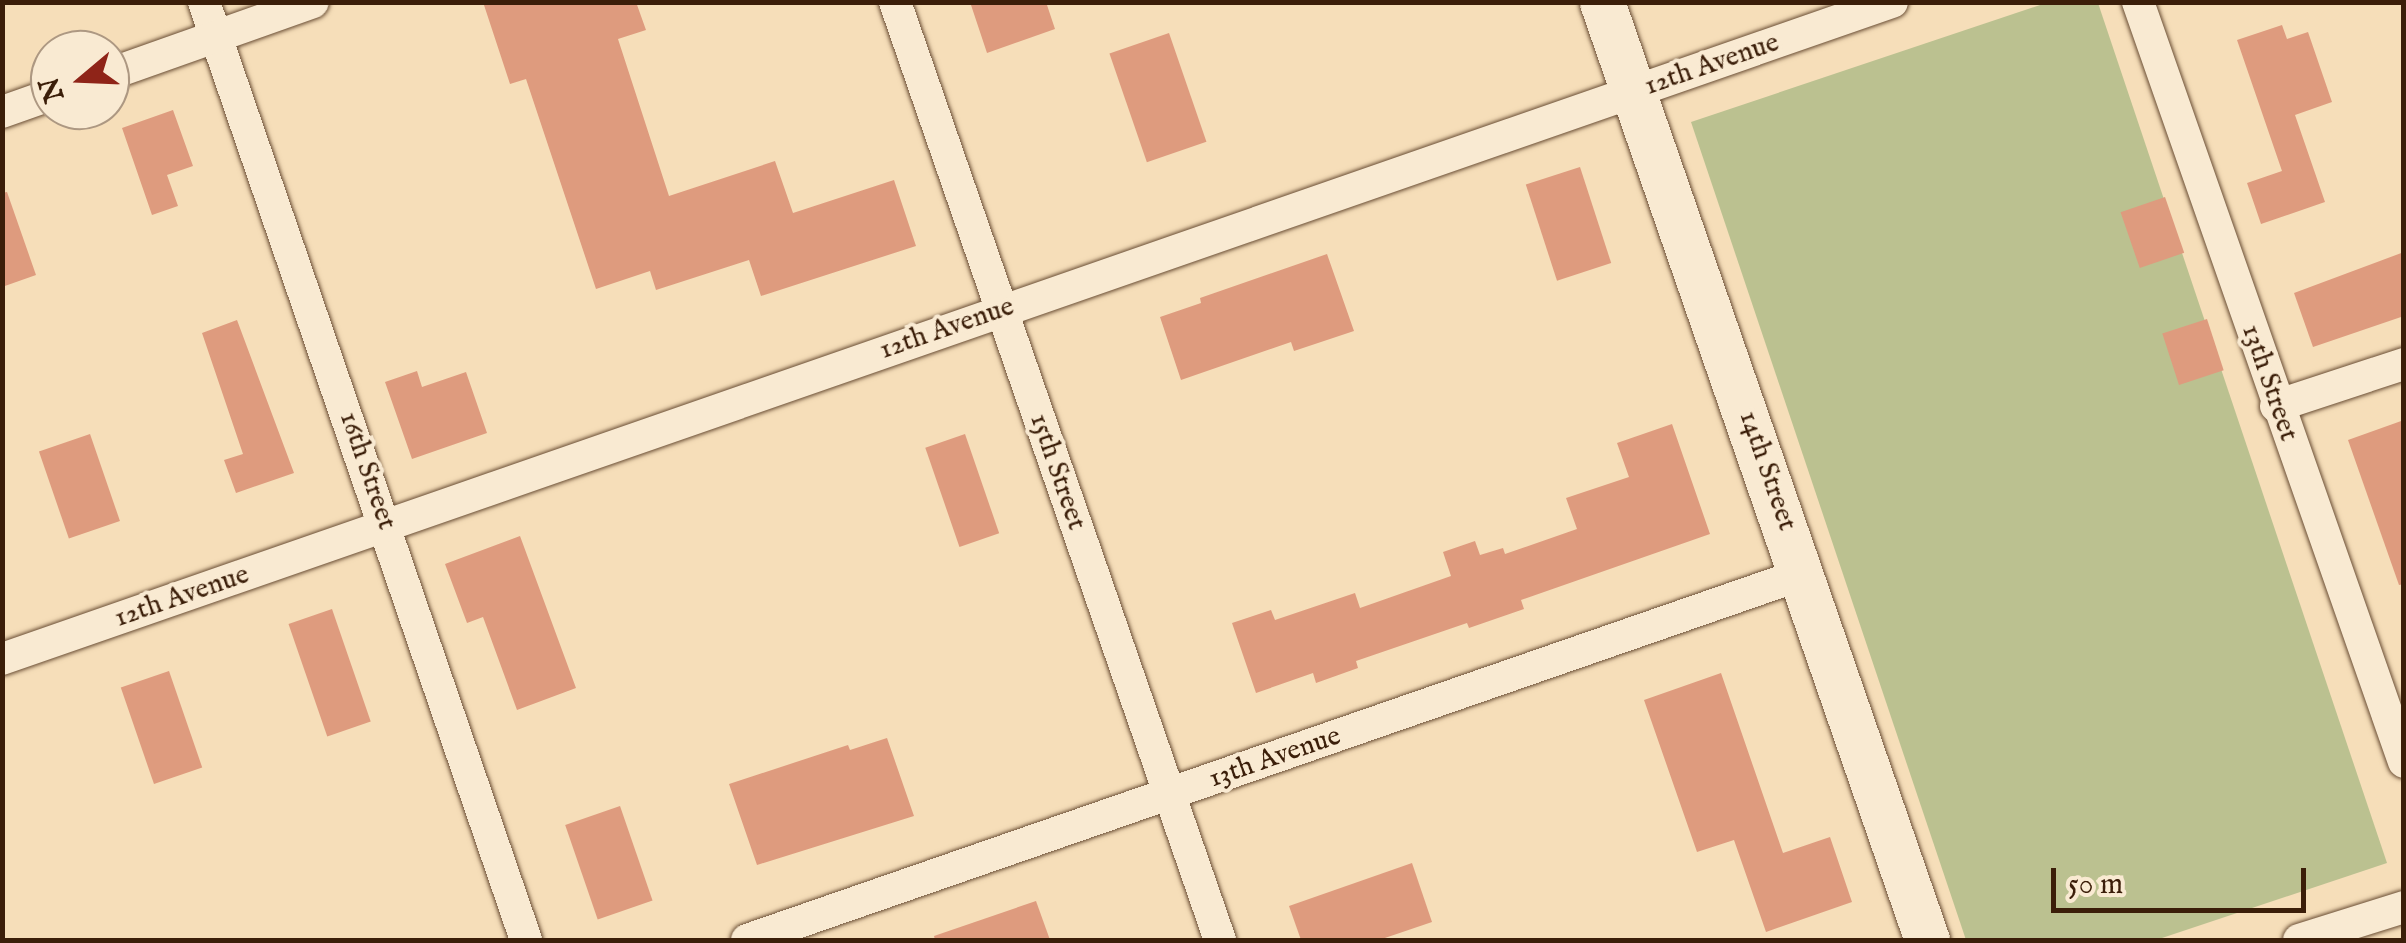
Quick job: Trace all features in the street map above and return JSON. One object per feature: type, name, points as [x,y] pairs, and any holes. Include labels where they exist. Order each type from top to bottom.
[{"type":"main road","name":"14th Street","points":[[1602,2],[1927,940]]},
{"type":"street","name":"16th Street","points":[[204,2],[526,940]]},
{"type":"street","points":[[130,67],[314,2]]},
{"type":"street","name":"15th Street","points":[[896,2],[1220,940]]},
{"type":"street","name":"12th Avenue","points":[[2,659],[1892,2]]},
{"type":"street","name":"13th Street","points":[[2138,2],[2276,406],[2404,762]]},
{"type":"street","points":[[2,112],[30,102]]},
{"type":"street","points":[[2276,406],[2404,364]]},
{"type":"street","name":"13th Avenue","points":[[747,940],[1803,574]]},
{"type":"street","points":[[2299,940],[2404,907]]},
{"type":"green space","points":[[2046,3],[2098,3],[2387,863],[2156,940],[1966,940],[1691,122]]},
{"type":"building","points":[[483,2],[636,2],[646,30],[618,39],[669,196],[775,161],[793,213],[894,180],[916,246],[761,296],[749,260],[656,290],[650,271],[596,289],[526,79],[510,84]]},
{"type":"building","points":[[970,2],[1046,2],[1055,29],[987,53]]},
{"type":"building","points":[[2282,25],[2287,39],[2308,32],[2332,102],[2295,115],[2325,202],[2261,224],[2247,183],[2282,171],[2237,40]]},
{"type":"building","points":[[1169,33],[1206,142],[1147,162],[1109,54]]},
{"type":"building","points":[[173,110],[193,166],[167,175],[178,206],[152,215],[123,130],[130,130],[130,125]]},
{"type":"building","points":[[1580,167],[1611,263],[1557,281],[1526,185]]},
{"type":"building","points":[[7,192],[36,275],[2,287],[2,193]]},
{"type":"building","points":[[2165,197],[2184,253],[2140,268],[2121,212]]},
{"type":"building","points":[[2404,252],[2404,316],[2313,347],[2294,293]]},
{"type":"building","points":[[1327,254],[1354,331],[1294,351],[1291,342],[1181,380],[1160,317],[1201,303],[1200,298]]},
{"type":"building","points":[[2207,319],[2224,370],[2179,385],[2162,334]]},
{"type":"building","points":[[237,320],[294,473],[236,493],[224,460],[243,454],[202,333]]},
{"type":"building","points":[[417,371],[422,387],[466,372],[487,433],[412,459],[385,382]]},
{"type":"building","points":[[2404,420],[2404,584],[2399,585],[2348,440]]},
{"type":"building","points":[[1672,424],[1710,534],[1521,600],[1524,609],[1469,628],[1467,623],[1356,661],[1358,668],[1316,683],[1313,673],[1256,693],[1232,623],[1271,610],[1275,620],[1355,593],[1360,608],[1451,576],[1443,552],[1475,541],[1480,555],[1503,548],[1505,554],[1577,529],[1566,498],[1629,477],[1617,443]]},
{"type":"building","points":[[90,434],[120,521],[69,539],[39,452]]},
{"type":"building","points":[[965,434],[999,533],[959,547],[925,448]]},
{"type":"building","points":[[520,536],[576,688],[517,710],[483,617],[467,623],[445,564]]},
{"type":"building","points":[[332,609],[371,722],[327,736],[289,624]]},
{"type":"building","points":[[169,671],[202,767],[154,784],[121,688]]},
{"type":"building","points":[[1721,673],[1783,853],[1830,837],[1852,902],[1766,932],[1734,840],[1697,852],[1644,700]]},
{"type":"building","points":[[887,738],[914,816],[757,865],[729,784],[848,745],[850,750]]},
{"type":"building","points":[[620,806],[653,901],[598,919],[565,825]]},
{"type":"building","points":[[1412,863],[1432,922],[1379,940],[1301,940],[1289,906]]},
{"type":"building","points":[[1036,901],[1050,940],[935,940],[934,936]]}]
